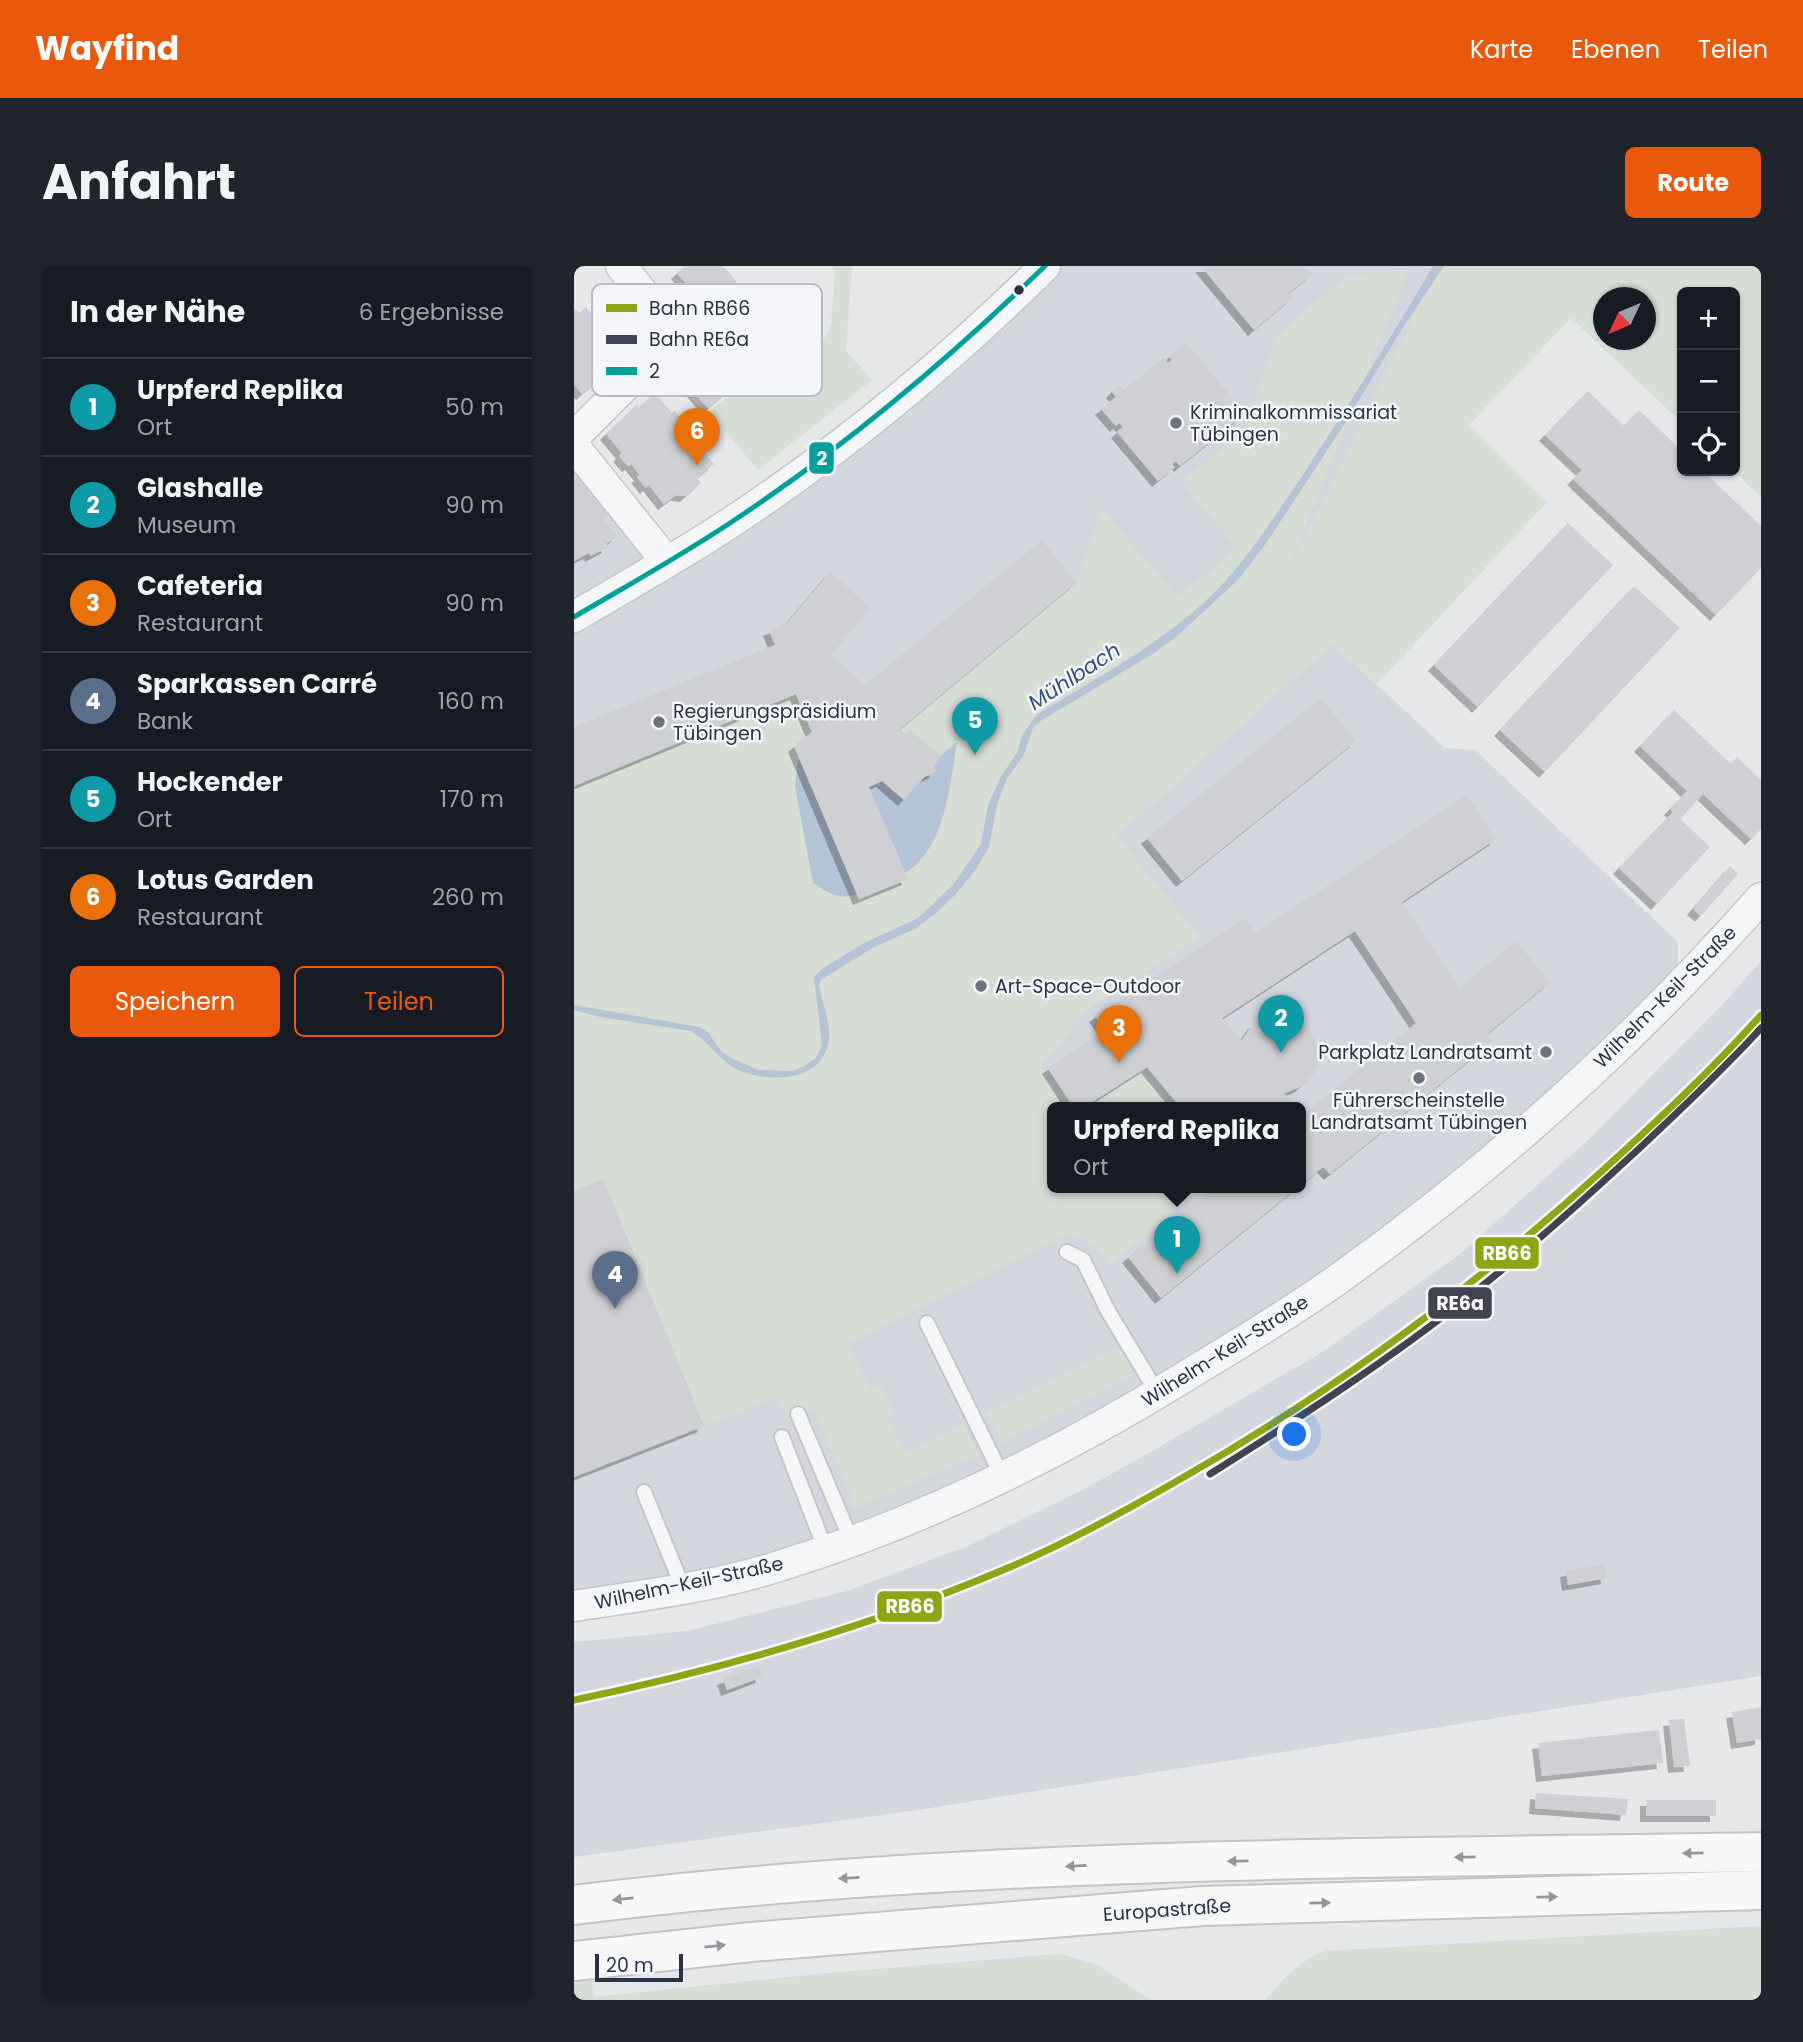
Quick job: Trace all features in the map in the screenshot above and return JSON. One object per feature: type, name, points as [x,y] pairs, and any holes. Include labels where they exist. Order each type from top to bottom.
[{"type":"main road","points":[[574,1905],[835,1879],[1144,1862],[1761,1852]]},
{"type":"main road","name":"Europastraße","points":[[574,1961],[751,1942],[1202,1906],[1761,1889]]},
{"type":"street","points":[[621,266],[636,284]]},
{"type":"street","points":[[574,617],[765,499],[929,374],[1000,311],[1045,266]]},
{"type":"street","points":[[574,437],[615,396]]},
{"type":"street","points":[[574,446],[667,562]]},
{"type":"street","name":"Wilhelm-Keil-Straße","points":[[574,1606],[683,1588],[772,1569],[839,1546],[936,1507],[1002,1476],[1158,1394],[1339,1279],[1472,1175],[1602,1063],[1678,988],[1761,898]]},
{"type":"lane","points":[[1067,1252],[1083,1260],[1114,1322],[1158,1394]]},
{"type":"lane","points":[[928,1323],[1002,1476]]},
{"type":"lane","points":[[798,1413],[839,1546]]},
{"type":"lane","points":[[782,1437],[839,1546]]},
{"type":"lane","points":[[644,1492],[683,1588]]},
{"type":"shaded area","points":[[831,266],[852,266],[846,351],[872,380],[758,470],[709,412],[728,396],[822,396],[822,343],[831,325],[835,272]]},
{"type":"shaded area","points":[[1045,266],[1439,266],[1333,644],[1445,748],[1475,750],[1678,942],[1678,988],[1602,1063],[1255,1334],[852,1542],[574,1606],[574,446],[667,562]]},
{"type":"shaded area","points":[[1439,266],[1761,266],[1761,497],[1738,476],[1740,287],[1677,287],[1677,418],[1605,350],[1656,350],[1656,287],[1593,287],[1593,339],[1571,318],[1469,425],[1547,502],[1377,684],[1333,644],[1117,836],[1200,938],[1090,1008],[1041,1065],[1065,1102],[1047,1102],[1047,1193],[1196,1193],[1110,1265],[1096,1246],[1072,1233],[849,1344],[871,1389],[880,1385],[894,1413],[886,1418],[905,1453],[964,1424],[979,1455],[856,1508],[813,1408],[787,1418],[777,1398],[704,1426],[604,1180],[574,1191],[574,786],[796,694],[812,732],[794,747],[859,899],[907,879],[869,787],[910,730],[905,734],[900,729],[1076,583],[1102,509],[1176,596],[1206,575],[1235,546],[1181,482],[1247,427],[1276,336],[1348,275],[1409,269],[1285,577]]},
{"type":"shaded area","points":[[1761,961],[1761,1676],[911,1811],[574,1857],[574,1642],[687,1631],[847,1591],[968,1546],[1086,1488],[1156,1449],[1324,1351],[1460,1254],[1588,1140],[1724,1003]]},
{"type":"shaded area","points":[[1146,1071],[1171,1102],[1097,1102]]},
{"type":"shaded area","points":[[1120,1346],[1134,1375],[1002,1443],[986,1413]]},
{"type":"shaded area","points":[[1761,1926],[1761,2000],[1265,2000],[1299,1965],[1325,1951]]},
{"type":"shaded area","points":[[1060,1954],[1096,1964],[1151,2000],[574,2000],[574,1983],[592,1980],[593,1997],[839,1972]]},
{"type":"water","points":[[1433,266],[1444,266],[1400,332],[1344,425],[1267,542],[1239,579],[1175,638],[1033,728],[1023,757],[1007,778],[997,805],[989,847],[975,871],[956,894],[915,929],[874,947],[821,980],[819,985],[829,1038],[825,1053],[817,1064],[806,1072],[793,1076],[778,1078],[749,1074],[730,1065],[690,1031],[600,1017],[574,1010],[574,1005],[700,1027],[708,1032],[722,1052],[759,1070],[793,1071],[816,1058],[822,1045],[814,977],[823,968],[866,942],[918,918],[953,885],[981,844],[988,806],[1000,778],[1017,753],[1022,736],[1036,715],[1155,641],[1192,613],[1225,582],[1253,547],[1304,473]]},
{"type":"water","points":[[957,742],[941,823],[916,865],[903,874],[851,896],[837,896],[813,883],[795,786],[798,759],[872,749],[939,757]]},
{"type":"building","points":[[685,266],[723,266],[737,282],[687,284],[677,273]]},
{"type":"building","points":[[1201,266],[1305,266],[1312,274],[1288,294],[1292,298],[1254,330]]},
{"type":"building","points":[[586,307],[592,314],[592,386],[582,394],[574,384],[574,310],[579,313]]},
{"type":"building","points":[[1186,342],[1228,393],[1222,397],[1225,401],[1229,398],[1243,415],[1180,466],[1176,461],[1172,464],[1175,467],[1158,481],[1117,432],[1123,427],[1119,423],[1116,426],[1101,409],[1116,397],[1112,392],[1119,385],[1124,390],[1164,357],[1168,363],[1172,360],[1169,357]]},
{"type":"building","points":[[1588,391],[1624,426],[1639,410],[1677,446],[1677,476],[1708,476],[1761,526],[1761,568],[1716,615],[1573,479],[1582,470],[1545,435]]},
{"type":"building","points":[[652,396],[658,396],[672,413],[674,410],[683,420],[680,423],[701,442],[698,445],[714,464],[697,478],[701,483],[686,496],[676,495],[664,504],[649,485],[646,488],[631,464],[628,466],[619,456],[622,453],[606,434],[637,404],[639,407]]},
{"type":"building","points":[[697,396],[722,396],[708,408]]},
{"type":"building","points":[[578,478],[608,515],[604,519],[617,536],[606,544],[608,547],[574,561],[574,481]]},
{"type":"building","points":[[1568,523],[1613,565],[1478,707],[1434,665]]},
{"type":"building","name":"Regierungspräsidium Tübingen","points":[[1042,540],[1076,583],[900,729],[905,734],[910,730],[941,756],[934,767],[936,772],[924,777],[904,800],[882,781],[869,787],[908,879],[859,899],[794,746],[812,732],[796,694],[574,786],[574,727],[775,645],[769,630],[787,623],[830,572],[871,608],[831,655],[865,685]]},
{"type":"building","points":[[1634,586],[1680,628],[1545,772],[1500,730]]},
{"type":"building","points":[[1321,698],[1356,741],[1182,881],[1147,838]]},
{"type":"building","points":[[1674,710],[1731,764],[1737,757],[1761,780],[1761,829],[1751,839],[1703,794],[1680,819],[1710,847],[1657,904],[1619,868],[1673,812],[1670,809],[1687,791],[1640,746]]},
{"type":"building","points":[[1467,795],[1496,839],[1402,902],[1459,988],[1516,941],[1550,982],[1487,1034],[1493,1041],[1330,1174],[1323,1167],[1306,1181],[1306,1112],[1416,1023],[1355,931],[1222,1018],[1242,1040],[1254,1023],[1274,1015],[1295,1018],[1310,1030],[1318,1048],[1318,1065],[1313,1075],[1300,1087],[1284,1093],[1291,1102],[1176,1102],[1147,1067],[1092,1102],[1070,1102],[1048,1068],[1105,1030],[1095,1016],[1245,918],[1255,933]]},
{"type":"building","points":[[1730,866],[1738,874],[1701,916],[1693,909]]},
{"type":"building","points":[[603,1179],[704,1426],[574,1477],[574,1191]]},
{"type":"building","points":[[1205,1193],[1291,1193],[1161,1298],[1128,1257]]},
{"type":"building","points":[[1605,1564],[1607,1578],[1568,1585],[1566,1571]]},
{"type":"building","points":[[758,1666],[762,1677],[727,1690],[723,1679]]},
{"type":"building","points":[[1761,1707],[1761,1739],[1737,1743],[1732,1712]]},
{"type":"building","points":[[1684,1719],[1690,1766],[1674,1767],[1669,1720]]},
{"type":"building","points":[[1659,1730],[1663,1763],[1542,1776],[1538,1743]]},
{"type":"building","points":[[1536,1793],[1628,1799],[1626,1815],[1535,1808]]},
{"type":"building","points":[[1646,1800],[1716,1800],[1716,1816],[1646,1816]]},
{"type":"rail line","name":"RB66","points":[[574,1700],[792,1646],[899,1611],[1048,1550],[1177,1481],[1290,1413],[1450,1299],[1552,1216],[1601,1172],[1703,1076],[1761,1015]]},
{"type":"rail line","name":"RE6a","points":[[1210,1474],[1376,1365],[1494,1276],[1560,1221],[1644,1144],[1761,1028]]},
{"type":"transit line","name":"2","points":[[574,617],[722,529],[822,458],[937,366],[1045,266]]},
{"type":"place","name":"Kriminalkommissariat Tübingen","points":[[1176,423]]},
{"type":"place","name":"Lotus Garden","points":[[697,466]]},
{"type":"place","name":"Regierungspräsidium Tübingen","points":[[659,722]]},
{"type":"place","name":"Hockender","points":[[975,755]]},
{"type":"place","name":"Art-Space-Outdoor","points":[[981,986]]},
{"type":"place","name":"Parkplatz Landratsamt","points":[[1546,1052]]},
{"type":"place","name":"Glashalle","points":[[1281,1053]]},
{"type":"place","name":"Cafeteria","points":[[1119,1063]]},
{"type":"place","name":"Führerscheinstelle Landratsamt Tübingen","points":[[1419,1078]]},
{"type":"place","name":"Urpferd Replika","points":[[1177,1274]]},
{"type":"place","name":"Sparkassen Carré","points":[[615,1309]]},
{"type":"water label","name":"Mühlbach","points":[[1074,676]]}]
